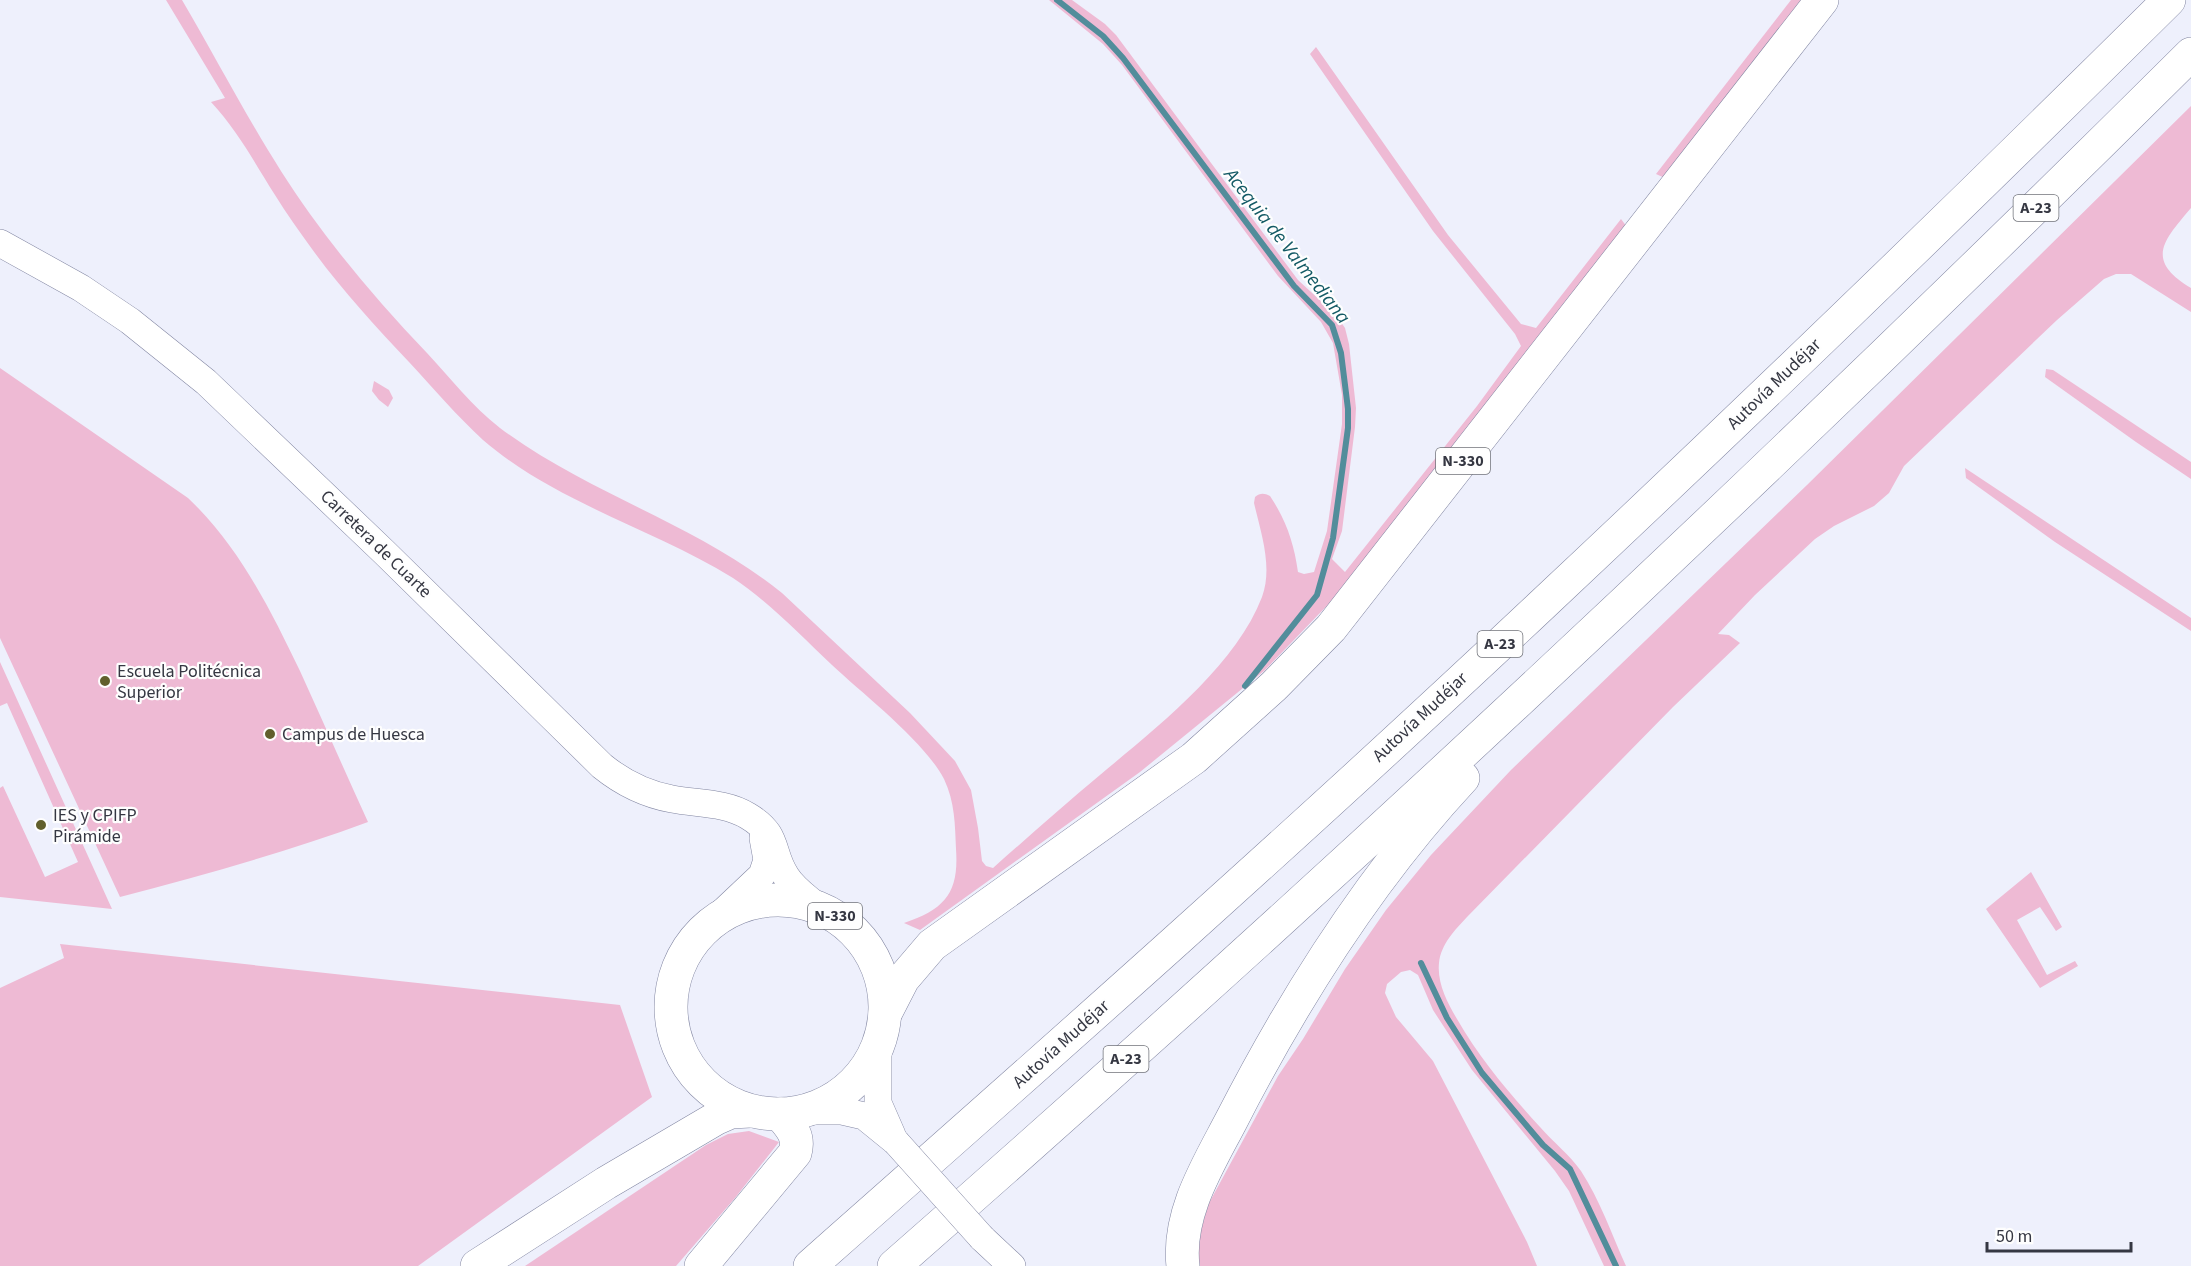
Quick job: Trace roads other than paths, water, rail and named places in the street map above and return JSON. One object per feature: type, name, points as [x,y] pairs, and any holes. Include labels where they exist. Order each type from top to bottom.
[{"type":"highway","name":"N-330","points":[[885,1014],[903,979],[932,945],[1194,758],[1274,686],[1330,628],[1822,0]]},
{"type":"highway","name":"Autovía Mudéjar","points":[[810,1266],[1182,936],[1542,605],[1960,206],[2169,0]]},
{"type":"highway","name":"A-23","points":[[894,1266],[1244,954],[1501,718],[1983,260],[2191,54]]},
{"type":"highway","points":[[1183,1266],[1183,1237],[1193,1199],[1265,1054],[1310,980],[1385,872],[1451,791],[1488,753],[1501,718]]},
{"type":"highway","name":"N-330","points":[[477,1266],[606,1183],[715,1119],[731,1112],[778,1112],[820,1106],[849,1088],[865,1069],[878,1047],[885,1014],[885,999],[878,968],[863,942],[850,928],[836,916],[819,908],[790,901],[761,901],[732,910],[708,926],[684,954],[673,986],[671,1019],[690,1086],[688,1114],[674,1132],[606,1183]]},
{"type":"highway","name":"N-330","points":[[863,942],[895,951],[915,950],[932,945]]},
{"type":"highway","name":"N-330","points":[[679,1049],[696,1077],[721,1098],[778,1112]]},
{"type":"highway","points":[[701,1266],[795,1153],[796,1137],[792,1128],[778,1112]]},
{"type":"street","name":"Carretera de Cuarte","points":[[0,243],[81,288],[163,346],[206,382],[384,552],[602,766],[641,791],[672,799],[730,808],[757,822]]},
{"type":"street","points":[[757,822],[773,840],[786,877],[819,908]]},
{"type":"street","points":[[708,926],[762,875],[767,860],[766,849],[757,822]]},
{"type":"street","points":[[878,1047],[876,1071],[878,1103],[896,1142]]},
{"type":"street","points":[[778,1112],[842,1111],[864,1116],[896,1142],[982,1238],[1003,1266]]},
{"type":"street","points":[[982,1238],[1012,1266]]},
{"type":"waterway","name":"Acequia de Valmediana","points":[[1057,0],[1103,36],[1123,58],[1294,286],[1332,325],[1341,353],[1348,428],[1333,538],[1317,595],[1245,686]]},
{"type":"waterway","name":"Acequia de Valmediana","points":[[1421,963],[1447,1018],[1482,1073],[1543,1145],[1570,1169],[1616,1266]]},
{"type":"place","name":"Escuela Politécnica Superior","points":[[105,681]]},
{"type":"place","name":"Campus de Huesca","points":[[270,734]]},
{"type":"place","name":"IES y CPIFP Pirámide","points":[[41,825]]}]
